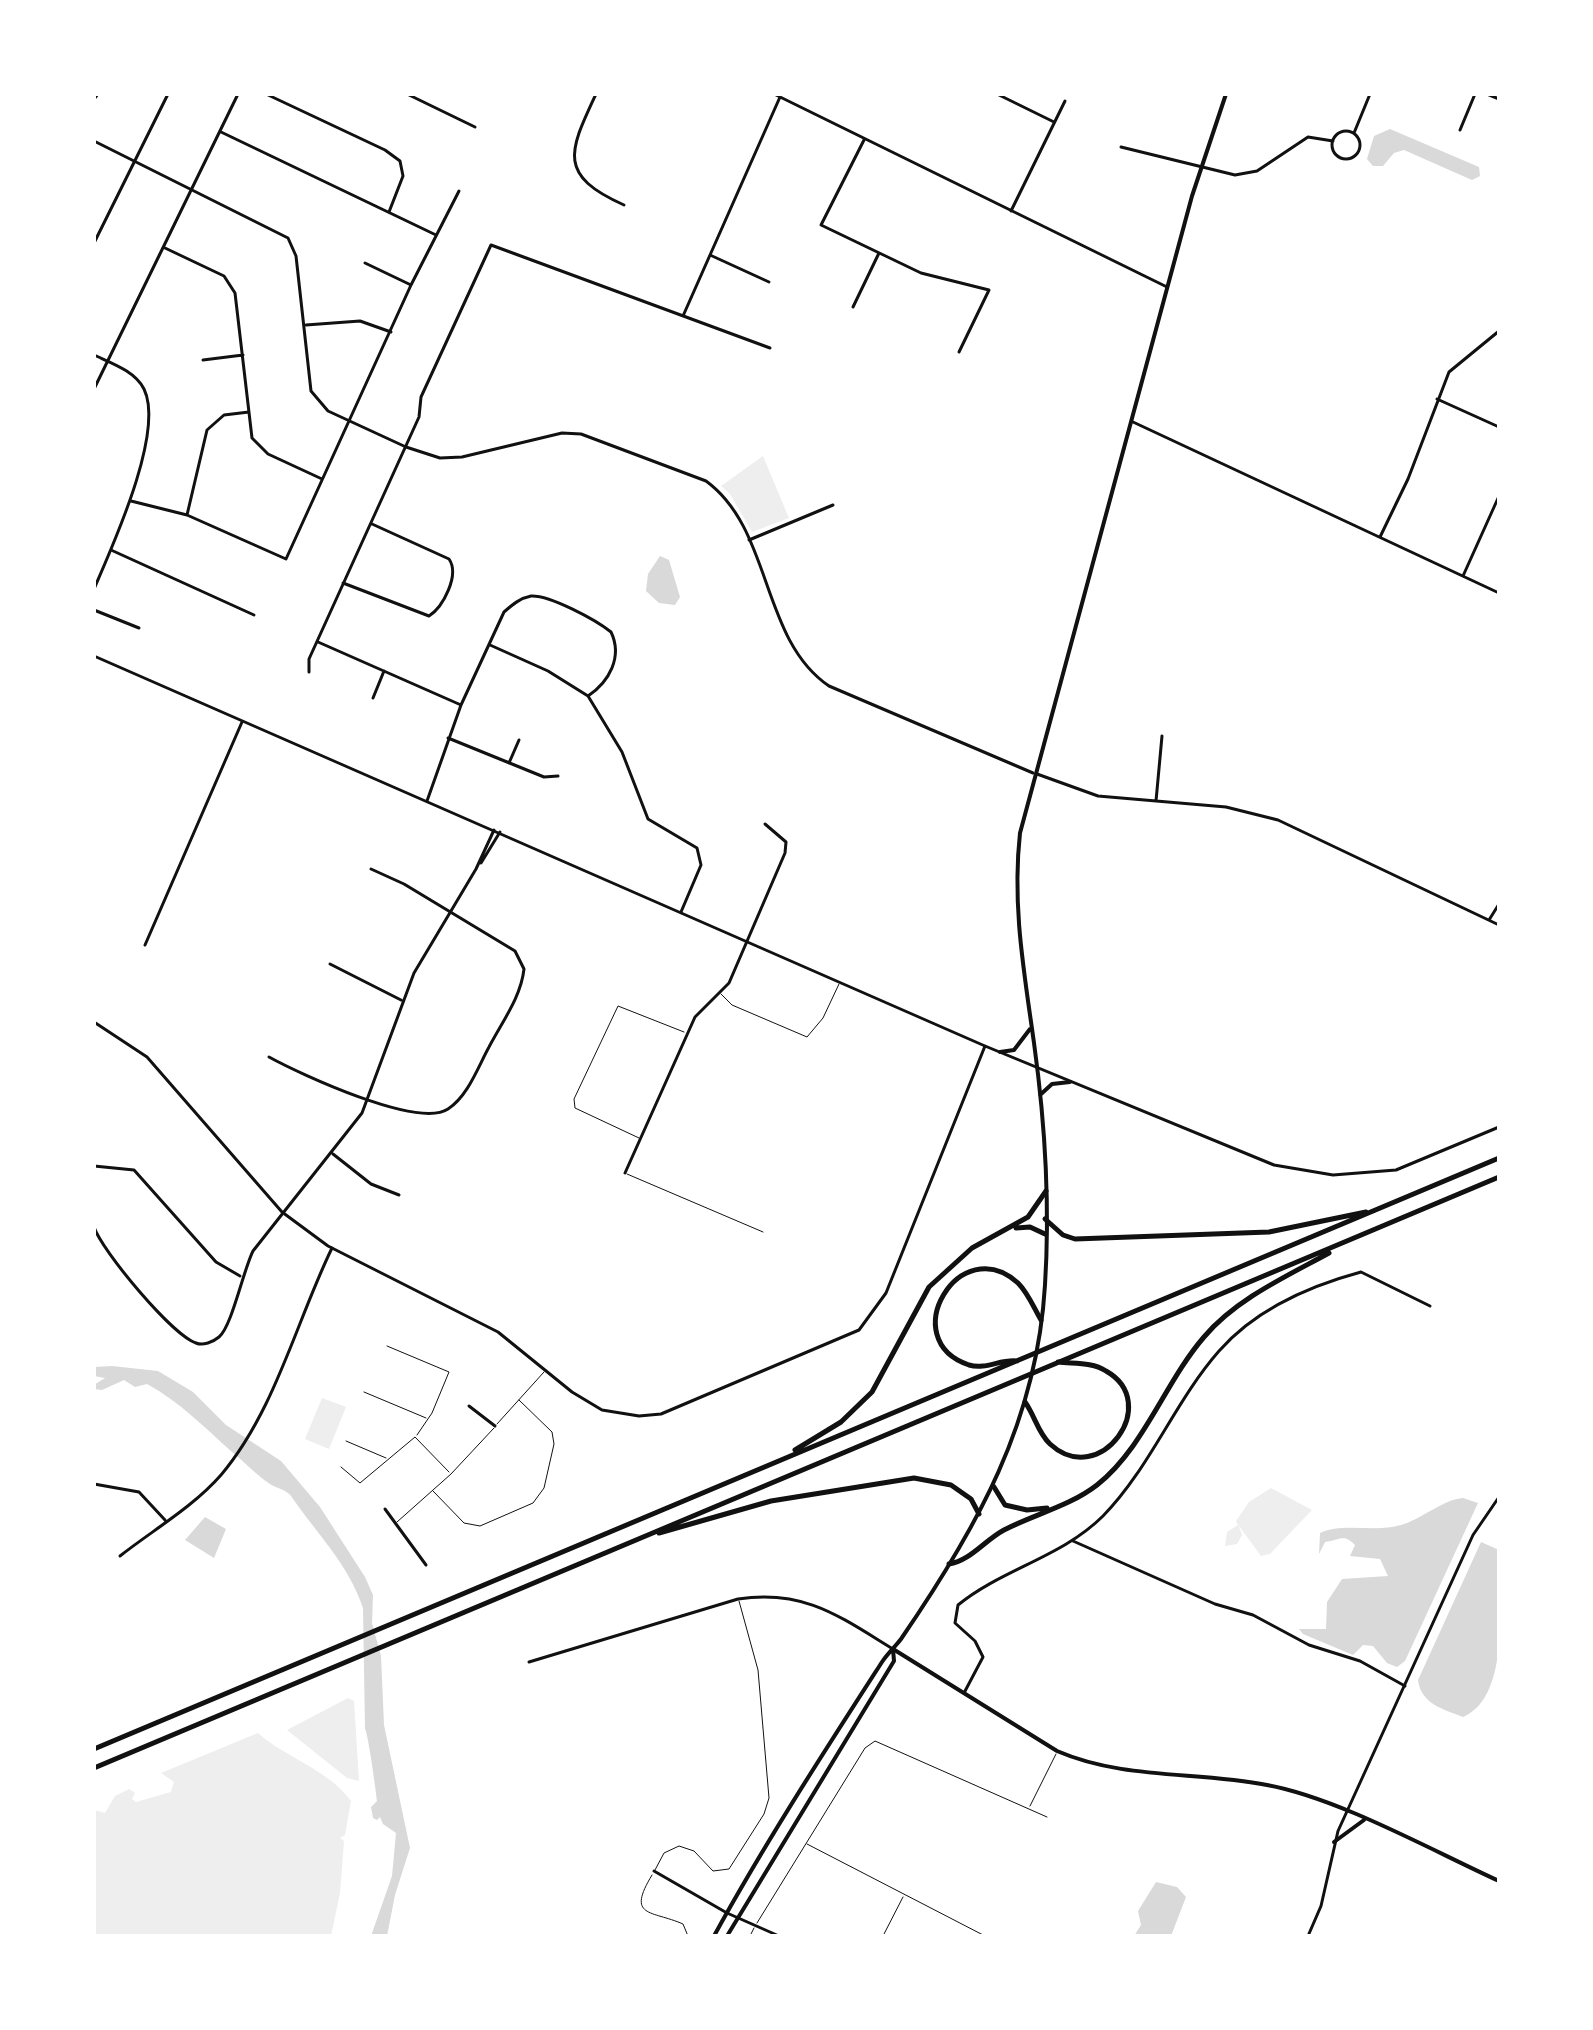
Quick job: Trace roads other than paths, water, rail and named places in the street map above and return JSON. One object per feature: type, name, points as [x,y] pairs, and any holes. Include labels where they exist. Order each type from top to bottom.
[{"type":"highway","points":[[94,1749],[1499,1158]]},
{"type":"highway","points":[[94,1768],[1499,1177]]},
{"type":"highway","points":[[780,1460],[841,1422],[872,1392],[929,1287],[972,1248],[1028,1217],[1046,1191]]},
{"type":"highway","points":[[1045,1219],[1066,1237],[1104,1239],[1269,1232],[1379,1209]]},
{"type":"highway","points":[[1004,1232],[1030,1227],[1045,1234]]},
{"type":"highway","points":[[949,1564],[961,1562],[1001,1531],[1075,1499],[1098,1484],[1125,1455],[1204,1337],[1269,1286],[1351,1241]]},
{"type":"highway","points":[[1018,1361],[981,1367],[961,1362],[950,1354],[937,1333],[938,1302],[951,1282],[962,1275],[984,1269],[997,1271],[1017,1282],[1041,1320]]},
{"type":"highway","points":[[1025,1402],[1049,1444],[1071,1455],[1104,1452],[1121,1437],[1129,1407],[1127,1396],[1115,1376],[1092,1365],[1057,1362]]},
{"type":"highway","points":[[635,1540],[771,1501],[914,1478],[951,1485],[971,1499],[979,1514]]},
{"type":"highway","points":[[994,1487],[1005,1505],[1027,1510],[1046,1509],[1075,1499]]},
{"type":"main road","points":[[714,1936],[868,1683],[979,1514],[994,1487],[1025,1402],[1041,1320],[1046,1191],[1040,1095],[1019,952],[1015,897],[1020,833],[1033,773],[1200,167],[1226,94]]},
{"type":"main road","points":[[1000,1052],[1014,1050],[1031,1027]]},
{"type":"main road","points":[[1040,1095],[1052,1084],[1070,1082]]},
{"type":"main road","points":[[893,1649],[1057,1751],[1103,1768],[1268,1785],[1346,1812],[1499,1881]]},
{"type":"main road","points":[[727,1936],[894,1661],[893,1649]]},
{"type":"main road","points":[[1334,1842],[1364,1820]]},
{"type":"street","points":[[94,99],[98,94]]},
{"type":"street","points":[[94,243],[168,94]]},
{"type":"street","points":[[94,389],[238,94]]},
{"type":"street","points":[[266,94],[385,150],[400,161],[403,176],[389,212]]},
{"type":"street","points":[[407,94],[475,127]]},
{"type":"street","points":[[596,94],[575,138],[572,156],[576,172],[586,185],[624,205]]},
{"type":"street","points":[[774,94],[1167,287]]},
{"type":"street","points":[[997,94],[1054,122]]},
{"type":"street","points":[[1354,133],[1340,132],[1333,141],[1335,154],[1349,159],[1358,152],[1360,145],[1354,133],[1370,94]]},
{"type":"street","points":[[1460,130],[1475,94]]},
{"type":"street","points":[[1487,94],[1499,99]]},
{"type":"street","points":[[683,316],[780,97]]},
{"type":"street","points":[[1011,211],[1065,101]]},
{"type":"street","points":[[221,132],[436,235]]},
{"type":"street","points":[[1121,147],[1235,175],[1257,171],[1308,137],[1333,141]]},
{"type":"street","points":[[864,140],[821,225],[921,273],[989,290],[959,352]]},
{"type":"street","points":[[94,141],[288,238],[296,256],[311,391],[328,411],[406,447],[440,458],[462,457],[562,433],[581,434],[706,481],[724,494],[749,540],[794,648],[814,675],[829,686],[1033,773],[1098,796],[1226,807],[1278,820],[1499,925]]},
{"type":"street","points":[[131,501],[187,515],[286,559],[411,285],[459,191]]},
{"type":"street","points":[[309,672],[309,659],[316,642],[406,447],[419,417],[421,397],[491,245],[770,348]]},
{"type":"street","points":[[165,248],[224,276],[235,293],[252,438],[268,454],[322,479]]},
{"type":"street","points":[[853,307],[879,253]]},
{"type":"street","points":[[710,255],[769,282]]},
{"type":"street","points":[[365,263],[411,285]]},
{"type":"street","points":[[306,325],[360,321],[391,332]]},
{"type":"street","points":[[1380,537],[1449,372],[1499,331]]},
{"type":"street","points":[[94,355],[134,375],[144,388],[149,406],[131,501],[94,589]]},
{"type":"street","points":[[203,360],[243,355]]},
{"type":"street","points":[[1436,398],[1499,427]]},
{"type":"street","points":[[187,515],[207,430],[224,415],[249,412]]},
{"type":"street","points":[[1130,421],[1499,593]]},
{"type":"street","points":[[1463,576],[1499,496]]},
{"type":"street","points":[[749,540],[833,505]]},
{"type":"street","points":[[342,583],[429,616],[436,611],[452,580],[454,568],[449,559],[372,524]]},
{"type":"street","points":[[111,550],[254,615]]},
{"type":"street","points":[[427,801],[461,705],[504,612],[515,602],[532,596],[598,622],[611,632],[616,653],[604,685],[588,696]]},
{"type":"street","points":[[94,610],[139,628]]},
{"type":"street","points":[[316,642],[461,705]]},
{"type":"street","points":[[489,645],[548,671],[588,696],[622,752],[648,819],[697,848],[702,855],[701,865],[681,912]]},
{"type":"street","points":[[94,656],[985,1046],[1274,1165],[1331,1175],[1396,1170],[1499,1127]]},
{"type":"street","points":[[373,698],[384,671]]},
{"type":"street","points":[[145,945],[242,722]]},
{"type":"street","points":[[1156,801],[1162,736]]},
{"type":"street","points":[[448,738],[544,777],[558,776]]},
{"type":"street","points":[[509,763],[519,740]]},
{"type":"street","points":[[625,1173],[687,1033],[703,1007],[721,994],[748,941],[785,853],[786,842],[765,824]]},
{"type":"street","points":[[94,1227],[104,1248],[132,1283],[196,1343],[209,1343],[224,1331],[241,1277],[253,1251],[282,1212],[333,1154],[369,1099],[401,1000],[497,831]]},
{"type":"street","points":[[269,1057],[295,1071],[419,1115],[448,1109],[463,1093],[522,984],[524,969],[515,951],[450,911],[371,869]]},
{"type":"street","points":[[1489,920],[1499,904]]},
{"type":"street","points":[[330,964],[401,1000]]},
{"type":"street","points":[[94,1022],[147,1057],[282,1212],[332,1248],[498,1332],[602,1410],[639,1416],[661,1414],[859,1330],[886,1293],[985,1046]]},
{"type":"street","points":[[333,1154],[371,1184],[399,1195]]},
{"type":"street","points":[[94,1166],[128,1168],[139,1173],[216,1262],[241,1277]]},
{"type":"street","points":[[120,1556],[196,1498],[234,1458],[261,1411],[332,1248]]},
{"type":"street","points":[[964,1693],[983,1657],[975,1641],[955,1623],[958,1605],[999,1578],[1072,1540],[1104,1515],[1128,1485],[1219,1350],[1263,1312],[1312,1288],[1361,1272],[1430,1306]]},
{"type":"street","points":[[469,1406],[495,1426]]},
{"type":"street","points":[[94,1484],[139,1492],[165,1521]]},
{"type":"street","points":[[1308,1936],[1321,1906],[1334,1842],[1346,1812],[1473,1535],[1499,1497]]},
{"type":"street","points":[[385,1509],[426,1565]]},
{"type":"street","points":[[1072,1540],[1215,1604],[1253,1615],[1309,1645],[1360,1661],[1405,1686]]},
{"type":"street","points":[[529,1662],[738,1599],[766,1594],[801,1599],[836,1613],[893,1649]]},
{"type":"street","points":[[654,1871],[727,1913],[779,1936]]},
{"type":"lane","points":[[721,994],[732,1005],[807,1037],[823,1018],[840,982]]},
{"type":"lane","points":[[640,1138],[575,1108],[574,1099],[613,1010],[624,1007],[687,1033]]},
{"type":"lane","points":[[625,1173],[763,1232]]},
{"type":"lane","points":[[341,1467],[360,1483],[415,1437],[429,1419],[449,1372],[387,1346]]},
{"type":"lane","points":[[394,1524],[451,1474],[546,1370]]},
{"type":"lane","points":[[364,1392],[429,1419]]},
{"type":"lane","points":[[433,1491],[464,1523],[480,1526],[533,1503],[544,1488],[554,1444],[552,1432],[519,1400]]},
{"type":"lane","points":[[415,1437],[451,1474]]},
{"type":"lane","points":[[346,1441],[389,1459]]},
{"type":"lane","points":[[688,1936],[683,1924],[648,1914],[641,1904],[640,1895],[664,1853],[679,1846],[694,1851],[713,1871],[729,1869],[768,1806],[758,1670],[738,1599]]},
{"type":"lane","points":[[750,1936],[865,1748],[875,1741],[1047,1817]]},
{"type":"lane","points":[[1029,1809],[1057,1751]]},
{"type":"lane","points":[[805,1843],[985,1936]]},
{"type":"lane","points":[[883,1936],[904,1895]]}]
